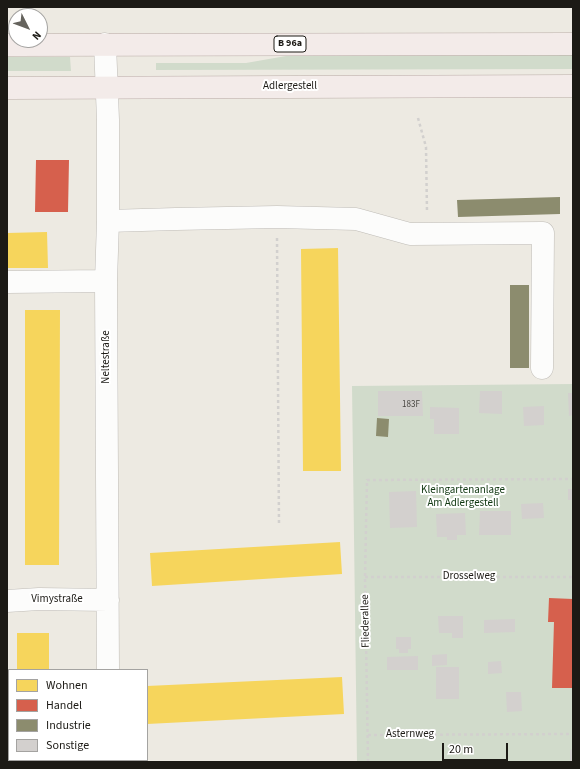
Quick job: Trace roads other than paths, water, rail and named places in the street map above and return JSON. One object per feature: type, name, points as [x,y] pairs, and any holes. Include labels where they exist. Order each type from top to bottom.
[{"type":"main road","name":"B 96a","points":[[7,45],[573,44]]},
{"type":"main road","name":"Adlergestell","points":[[7,88],[573,86]]},
{"type":"street","name":"Neltestraße","points":[[105,44],[108,120],[108,221],[106,281],[108,669]]},
{"type":"street","points":[[108,221],[277,217],[356,219],[410,234],[543,233],[542,368]]},
{"type":"street","points":[[7,282],[106,281]]},
{"type":"street","name":"Vimystraße","points":[[7,601],[39,599],[108,600]]},
{"type":"park label","name":"Kleingartenanlage Am Adlergestell","points":[[463,497]]}]
